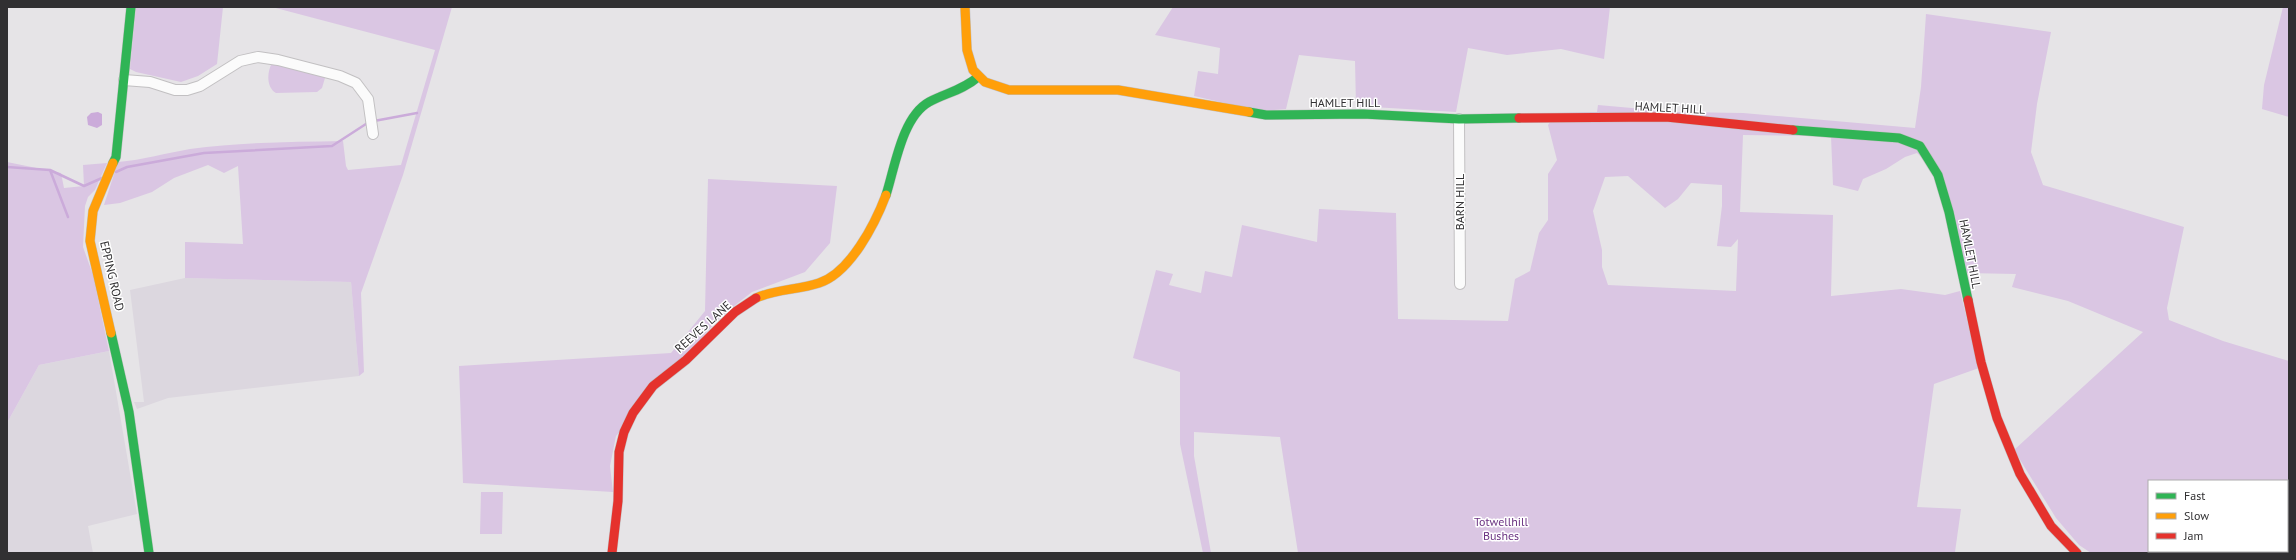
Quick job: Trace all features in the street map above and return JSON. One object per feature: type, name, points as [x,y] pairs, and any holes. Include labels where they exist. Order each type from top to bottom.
[{"type":"street","name":"EPPING ROAD","points":[[131,7],[116,156],[93,211],[90,241],[129,412],[149,553]]},
{"type":"street","points":[[965,7],[967,50],[970,62],[978,77]]},
{"type":"street","points":[[124,80],[150,82],[175,90],[187,90],[200,86],[240,61],[258,58],[278,60],[340,76],[356,83],[368,99],[373,134]]},
{"type":"street","name":"HAMLET HILL","points":[[978,77],[992,86],[1009,90],[1042,92],[1118,90],[1266,115],[1363,114],[1459,119],[1666,117],[1767,129],[1866,134],[1899,138],[1920,146],[1938,175],[1950,212],[1981,362],[1997,418],[2020,474],[2051,526],[2077,553]]},
{"type":"street","name":"REEVES LANE","points":[[612,553],[619,498],[617,472],[621,437],[643,396],[659,380],[685,361],[723,322],[754,299],[770,292],[828,280],[837,273],[844,266],[872,224],[885,197],[916,113],[927,103],[970,85],[978,77]]},
{"type":"street","name":"BARN HILL","points":[[1459,119],[1460,284]]},
{"type":"shaded area","points":[[98,112],[102,114],[102,125],[97,128],[88,125],[87,117],[91,113]]},
{"type":"shaded area","points":[[185,278],[351,282],[359,376],[168,398],[137,409],[134,402],[144,402],[130,290]]},
{"type":"shaded area","points":[[109,351],[137,514],[88,526],[93,553],[7,553],[7,423],[39,365]]},
{"type":"green space","points":[[136,7],[223,7],[217,64],[198,76],[181,82],[136,72],[130,69]]},
{"type":"green space","points":[[272,7],[452,7],[403,175],[361,293],[364,372],[359,376],[351,282],[185,278],[185,242],[243,244],[238,166],[224,173],[208,165],[174,178],[152,192],[120,203],[104,205],[118,162],[190,149],[247,144],[343,141],[346,166],[348,170],[401,165],[435,50]]},
{"type":"green space","points":[[1173,7],[1610,7],[1604,59],[1561,49],[1507,55],[1468,48],[1456,112],[1356,106],[1355,61],[1299,55],[1286,109],[1260,111],[1194,96],[1198,71],[1218,74],[1220,48],[1155,35]]},
{"type":"green space","points":[[2283,7],[2289,7],[2289,117],[2262,109],[2264,85]]},
{"type":"green space","name":"Totwellhill Bushes","points":[[1926,14],[2051,32],[2037,104],[2031,152],[2043,185],[2184,227],[2167,308],[2169,320],[2223,341],[2289,361],[2289,523],[2288,480],[2148,480],[2148,552],[2170,553],[2091,553],[2079,545],[2056,518],[2014,450],[2143,332],[2068,301],[2012,287],[2016,274],[1965,273],[1943,177],[1917,153],[1905,157],[1886,169],[1863,179],[1858,191],[1833,185],[1831,136],[1743,135],[1740,212],[1833,215],[1831,296],[1901,289],[1945,295],[1960,291],[1979,368],[1934,384],[1917,507],[1961,509],[1955,552],[1963,553],[1298,553],[1280,437],[1194,432],[1194,456],[1211,553],[1203,553],[1180,444],[1180,372],[1133,358],[1156,270],[1173,274],[1169,285],[1201,293],[1205,271],[1232,277],[1242,225],[1317,242],[1319,209],[1396,213],[1398,319],[1508,321],[1515,279],[1530,271],[1539,233],[1548,220],[1548,174],[1557,160],[1548,125],[1557,113],[1597,112],[1598,105],[1677,112],[1743,113],[1915,128],[1921,87]],"holes":[[[1628,176],[1665,208],[1678,199],[1691,183],[1722,185],[1722,206],[1717,246],[1731,247],[1738,239],[1736,291],[1608,285],[1602,267],[1602,250],[1593,211],[1605,177]]]},
{"type":"green space","points":[[272,63],[323,75],[325,78],[322,88],[317,92],[276,93],[270,87],[268,79]]},
{"type":"green space","points":[[7,162],[61,173],[64,188],[84,186],[83,165],[107,163],[95,190],[88,197],[85,206],[83,247],[93,275],[109,351],[39,365],[7,423]]},
{"type":"green space","points":[[708,179],[837,186],[830,243],[805,272],[752,292],[720,317],[616,436],[610,466],[613,492],[463,483],[459,366],[671,353],[705,311]]},
{"type":"green space","points":[[481,492],[503,492],[502,534],[480,534]]},
{"type":"waterway","points":[[374,121],[417,113]]},
{"type":"waterway","points":[[116,172],[127,167],[204,153],[332,146],[369,122]]},
{"type":"waterway","points":[[7,167],[50,170],[68,217]]},
{"type":"waterway","points":[[50,170],[84,186],[102,178]]},
{"type":"traffic: fast","points":[[113,163],[116,157],[131,7]]},
{"type":"traffic: fast","points":[[886,195],[896,157],[912,119],[920,109],[929,102],[960,88],[978,77]]},
{"type":"traffic: fast","points":[[1249,112],[1266,115],[1363,114],[1459,119],[1519,118]]},
{"type":"traffic: fast","points":[[1793,130],[1899,138],[1920,146],[1938,175],[1949,212],[1968,300]]},
{"type":"traffic: fast","points":[[111,333],[129,412],[149,553]]},
{"type":"traffic: slow","points":[[965,7],[967,50],[973,70],[985,82],[1009,90],[1118,90],[1249,112]]},
{"type":"traffic: slow","points":[[111,333],[90,241],[93,211],[113,163]]},
{"type":"traffic: slow","points":[[756,298],[771,293],[819,283],[830,278],[841,269],[860,246],[875,220],[886,195]]},
{"type":"traffic: jam","points":[[1519,118],[1666,117],[1793,130]]},
{"type":"traffic: jam","points":[[612,553],[618,501],[619,452],[624,432],[633,413],[653,386],[686,360],[735,312],[756,298]]},
{"type":"traffic: jam","points":[[1968,300],[1981,362],[1997,418],[2020,474],[2051,526],[2077,553]]}]
